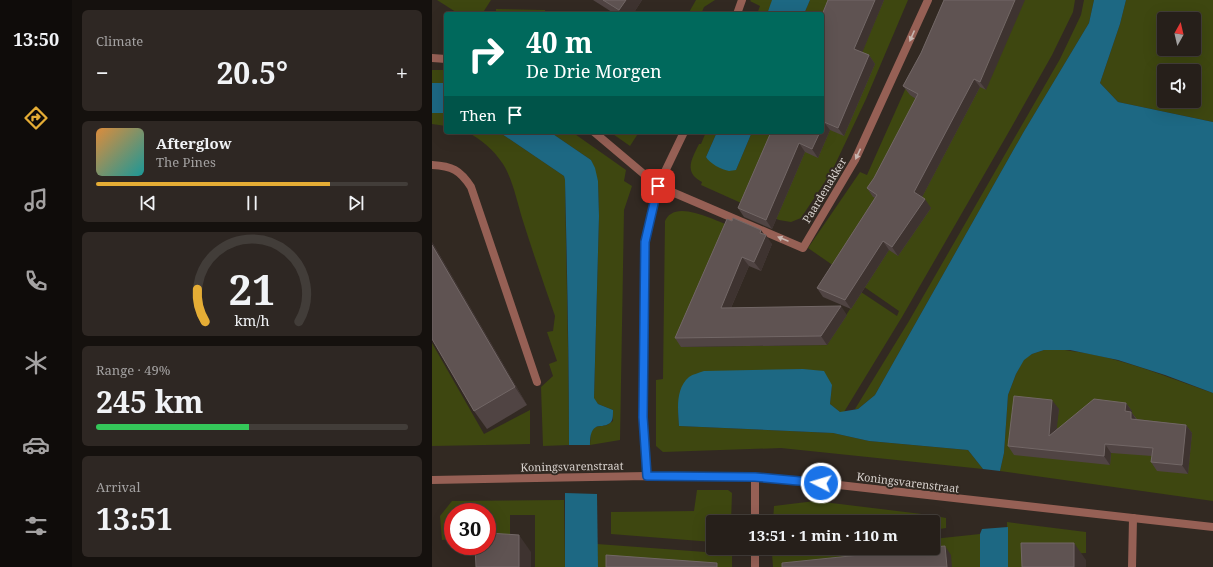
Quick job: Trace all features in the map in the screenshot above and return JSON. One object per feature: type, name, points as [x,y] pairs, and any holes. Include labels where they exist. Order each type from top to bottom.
[{"type":"street","points":[[738,12],[742,0]]},
{"type":"street","name":"Paardenakker","points":[[658,186],[803,248],[855,160],[928,0]]},
{"type":"street","points":[[432,58],[444,59]]},
{"type":"street","points":[[596,134],[658,186]]},
{"type":"street","points":[[647,476],[643,417],[645,242],[658,186],[683,134]]},
{"type":"street","points":[[432,165],[443,166],[459,172],[472,187],[538,382]]},
{"type":"street","name":"Koningsvarenstraat","points":[[432,480],[647,476],[755,477],[1213,527]]},
{"type":"street","points":[[755,477],[755,515]]},
{"type":"street","points":[[1132,567],[1133,518]]},
{"type":"street","points":[[755,555],[755,567]]},
{"type":"green space","points":[[437,0],[491,0],[483,12],[456,12]]},
{"type":"green space","points":[[696,0],[715,0],[704,7],[702,12],[689,12]]},
{"type":"green space","points":[[772,0],[768,12],[758,12],[760,6],[750,1]]},
{"type":"green space","points":[[810,0],[908,0],[866,99],[832,171],[801,218],[791,222],[779,220],[701,185],[702,182],[696,178],[691,170],[691,165],[699,144],[701,144],[705,134],[716,134],[706,157],[736,170],[751,134],[824,134],[824,12],[805,12]]},
{"type":"green space","points":[[945,0],[1075,0],[1073,12],[1052,55],[902,317],[844,412],[840,412],[830,404],[832,385],[678,408],[679,426],[833,433],[869,441],[968,450],[983,469],[781,448],[663,452],[656,446],[656,380],[663,379],[665,221],[670,215],[677,211],[693,212],[733,227],[682,347],[827,345],[861,292],[897,316],[899,311],[808,248],[860,172],[867,175]]},
{"type":"green space","points":[[1084,0],[1094,0],[1089,23],[1023,133],[875,395],[858,409],[855,409],[909,321],[1060,59],[1081,15]]},
{"type":"green space","points":[[1126,0],[1213,0],[1213,122],[1118,102],[1100,83],[1120,24]]},
{"type":"green space","points":[[496,9],[545,10],[545,12],[496,12]]},
{"type":"green space","points":[[432,70],[444,70],[444,83],[432,83]]},
{"type":"green space","points":[[432,113],[444,113],[444,126],[432,124]]},
{"type":"green space","points":[[471,134],[502,134],[564,176],[569,379],[569,445],[543,446],[541,387],[553,376],[549,364],[557,361],[547,332],[553,331],[555,316],[512,184],[506,170],[491,149]]},
{"type":"green space","points":[[553,134],[575,134],[626,170],[624,181],[632,186],[624,210],[620,440],[590,445],[591,432],[595,427],[607,425],[613,421],[613,410],[598,404],[594,399],[599,216],[598,181],[591,160]]},
{"type":"green space","points":[[613,134],[638,134],[630,146]]},
{"type":"green space","points":[[432,343],[484,434],[530,410],[530,444],[432,446]]},
{"type":"green space","points":[[1044,350],[1068,350],[1108,358],[1143,368],[1213,393],[1213,501],[1000,471],[1004,453],[1008,395],[1016,374],[1024,359],[1032,354]]},
{"type":"green space","points":[[697,490],[728,490],[732,493],[731,515],[706,515],[706,541],[611,534],[611,512],[694,511]]},
{"type":"green space","points":[[564,500],[565,567],[535,567],[535,515],[510,515],[510,536],[496,537],[496,503],[450,503],[452,501]]},
{"type":"green space","points":[[815,501],[930,515],[773,515],[774,506]]},
{"type":"green space","points":[[444,511],[444,540],[442,540],[440,516]]},
{"type":"green space","points":[[940,517],[946,518],[946,528],[940,529]]},
{"type":"green space","points":[[1007,522],[1086,532],[1086,553],[1033,555],[1033,567],[1008,567]]},
{"type":"green space","points":[[980,534],[980,567],[773,567],[772,555],[940,555],[940,538]]},
{"type":"green space","points":[[597,544],[706,552],[706,555],[732,555],[732,567],[598,567]]},
{"type":"water","points":[[772,0],[810,0],[805,12],[768,12]]},
{"type":"water","points":[[1094,0],[1126,0],[1120,24],[1100,83],[1118,102],[1213,122],[1213,393],[1165,375],[1118,360],[1070,350],[1044,350],[1032,354],[1024,360],[1016,374],[1008,395],[1004,453],[1000,471],[983,469],[968,450],[869,441],[833,433],[679,426],[678,400],[681,387],[689,377],[704,371],[803,369],[824,371],[832,385],[830,404],[840,412],[858,409],[875,395],[1023,133],[1089,23]]},
{"type":"water","points":[[432,83],[444,83],[444,113],[432,113]]},
{"type":"water","points":[[502,134],[553,134],[591,160],[595,168],[598,181],[599,216],[594,398],[598,404],[613,410],[613,413],[612,421],[610,423],[594,428],[591,435],[590,445],[569,445],[569,379],[564,176]]},
{"type":"water","points":[[716,134],[751,134],[736,170],[729,171],[723,169],[713,164],[706,157]]},
{"type":"water","points":[[565,493],[597,494],[598,567],[565,567]]},
{"type":"water","points":[[1008,527],[1008,567],[980,567],[980,534],[982,529]]},
{"type":"building","points":[[603,0],[626,0],[619,10]]},
{"type":"building","points":[[828,0],[875,0],[854,49],[869,55],[838,128],[824,122],[823,12]]},
{"type":"building","points":[[944,0],[1015,0],[980,82],[974,79],[914,192],[925,199],[892,247],[883,241],[845,300],[817,288],[877,195],[867,188],[874,178],[918,94],[903,86],[921,53]]},
{"type":"building","points":[[770,134],[819,134],[812,149],[799,143],[766,220],[738,208]]},
{"type":"building","points":[[733,218],[761,230],[760,233],[766,235],[754,262],[742,257],[721,308],[841,306],[821,336],[675,338],[727,219],[732,221]]},
{"type":"building","points":[[432,245],[515,387],[474,411],[432,339]]},
{"type":"building","points":[[1014,396],[1052,400],[1049,436],[1094,399],[1126,403],[1125,411],[1131,412],[1131,419],[1186,425],[1182,465],[1151,462],[1153,448],[1105,444],[1104,456],[1008,446]]},
{"type":"building","points":[[496,533],[519,535],[519,567],[476,567],[475,555],[496,555]]},
{"type":"building","points":[[1021,543],[1074,543],[1074,567],[1022,567]]},
{"type":"building","points":[[940,546],[945,546],[947,567],[782,567],[782,563],[860,555],[940,555]]},
{"type":"building","points":[[606,555],[717,563],[717,567],[606,567]]},
{"type":"route","points":[[658,186],[645,242],[643,417],[647,476],[755,477],[821,483]]}]
